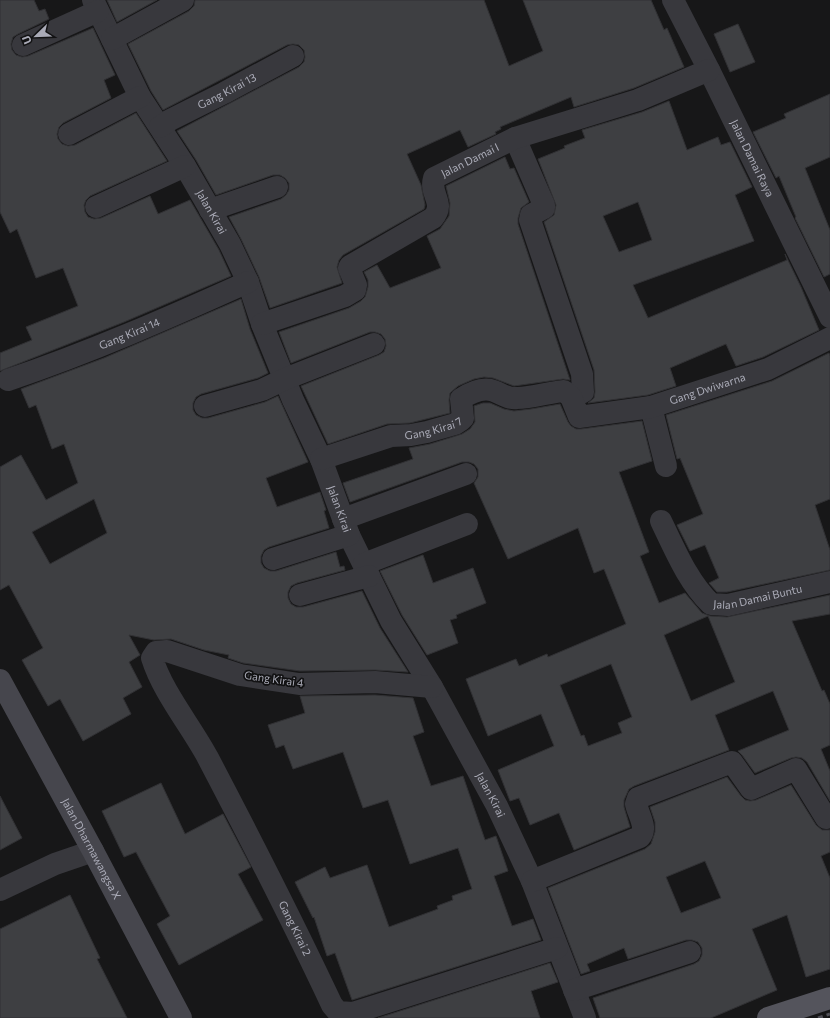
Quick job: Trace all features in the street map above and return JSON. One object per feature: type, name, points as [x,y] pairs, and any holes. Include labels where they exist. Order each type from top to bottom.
[{"type":"main road","points":[[768,1018],[830,998]]},
{"type":"street","points":[[112,39],[183,0]]},
{"type":"street","name":"Jalan Damai Raya","points":[[673,0],[823,287],[830,317]]},
{"type":"street","points":[[23,45],[96,5]]},
{"type":"street","name":"Jalan Kirai","points":[[96,5],[140,97],[185,166],[230,244],[248,282],[262,324],[285,379],[321,459],[346,527],[391,621],[432,687],[497,806],[532,881],[557,948],[586,1018]]},
{"type":"street","name":"Gang Kirai 13","points":[[160,127],[170,120],[293,56]]},
{"type":"street","name":"Jalan Damai I","points":[[262,324],[345,296],[355,290],[356,285],[349,268],[350,266],[433,218],[438,212],[438,206],[432,185],[434,178],[516,138],[638,100],[709,70]]},
{"type":"street","points":[[69,134],[140,97]]},
{"type":"street","points":[[516,138],[544,205],[544,208],[531,215],[530,220],[582,374],[583,392],[571,397]]},
{"type":"street","points":[[96,207],[185,166]]},
{"type":"street","points":[[210,210],[277,187]]},
{"type":"street","name":"Gang Kirai 14","points":[[8,380],[55,364],[135,333],[248,282]]},
{"type":"street","name":"Gang Dwiwarna","points":[[571,397],[579,417],[650,407],[768,369],[830,338]]},
{"type":"street","points":[[205,406],[262,390],[285,379],[374,344]]},
{"type":"street","name":"Gang Kirai 7","points":[[321,459],[391,436],[411,435],[426,432],[459,422],[463,418],[461,399],[481,390],[492,390],[510,398],[564,391],[571,397]]},
{"type":"street","points":[[650,407],[666,466]]},
{"type":"street","points":[[273,559],[466,474]]},
{"type":"street","name":"Jalan Damai Buntu","points":[[661,521],[680,562],[701,595],[711,604],[728,605],[830,582]]},
{"type":"street","points":[[300,595],[366,570],[467,524]]},
{"type":"street","name":"Gang Kirai 2","points":[[167,651],[160,651],[152,658],[157,672],[208,756],[332,1005],[338,1012],[353,1013],[557,948]]},
{"type":"street","name":"Gang Kirai 4","points":[[167,651],[240,675],[299,684],[375,682],[432,687]]},
{"type":"street","name":"Jalan Dharmawangsa X","points":[[0,680],[93,851],[181,1018]]},
{"type":"street","points":[[532,881],[640,837],[642,835],[643,828],[636,804],[638,798],[732,762],[751,789],[796,769],[826,818],[830,817]]},
{"type":"street","points":[[0,890],[55,864],[93,851]]},
{"type":"street","points":[[574,990],[690,952]]},
{"type":"building","points":[[0,0],[34,0],[39,11],[45,9],[49,19],[13,37],[11,44],[12,50],[16,55],[22,57],[28,56],[93,28],[115,75],[104,80],[111,98],[63,123],[59,127],[57,134],[58,139],[62,144],[68,146],[75,145],[136,113],[167,161],[90,196],[84,205],[85,212],[88,217],[94,219],[101,218],[150,196],[158,214],[190,200],[219,250],[231,276],[124,322],[0,371],[0,353],[32,340],[26,327],[78,306],[63,268],[36,278],[17,229],[10,233],[0,212]]},
{"type":"building","points":[[107,0],[157,0],[117,22]]},
{"type":"building","points":[[195,0],[484,0],[509,66],[543,51],[523,0],[651,0],[664,30],[667,28],[684,67],[634,88],[574,107],[571,97],[500,127],[501,129],[495,132],[496,134],[468,147],[460,130],[407,154],[421,185],[425,205],[424,209],[343,255],[339,260],[337,267],[342,283],[270,308],[259,277],[229,217],[281,199],[289,190],[289,183],[280,175],[273,175],[216,195],[177,131],[299,67],[304,62],[304,50],[299,45],[287,45],[163,110],[151,91],[128,44],[189,11],[194,6]]},
{"type":"building","points":[[738,24],[755,62],[730,72],[714,34]]},
{"type":"building","points":[[830,94],[830,157],[805,168],[830,230],[830,274],[824,277],[795,218],[796,217],[779,176],[776,178],[753,132],[786,118],[784,114]]},
{"type":"building","points":[[669,101],[687,150],[718,137],[721,145],[730,142],[752,187],[735,195],[754,241],[633,285],[648,318],[787,260],[785,254],[819,330],[763,357],[736,366],[726,344],[670,368],[676,386],[648,395],[588,403],[594,398],[594,370],[544,222],[554,215],[556,205],[538,159],[565,148],[564,146],[585,138],[582,130],[642,112]],"holes":[[[638,202],[652,240],[619,252],[603,216]]]},
{"type":"building","points":[[505,157],[510,169],[514,168],[529,202],[521,208],[518,224],[570,380],[563,379],[514,386],[493,378],[484,377],[474,379],[458,386],[450,393],[450,413],[410,423],[387,424],[328,444],[301,386],[379,355],[384,352],[386,346],[385,339],[381,334],[370,332],[291,363],[279,332],[349,308],[361,301],[365,297],[368,287],[368,280],[364,272],[377,265],[390,288],[441,268],[427,236],[440,229],[449,216],[450,203],[446,186]]},
{"type":"building","points":[[241,299],[250,329],[268,373],[258,378],[201,394],[196,397],[193,403],[193,410],[196,415],[202,418],[208,418],[265,402],[278,396],[308,462],[266,478],[277,507],[320,492],[326,510],[324,511],[329,528],[269,547],[264,550],[261,556],[261,563],[264,568],[270,571],[276,571],[336,552],[340,567],[344,566],[345,570],[291,586],[288,592],[288,598],[291,604],[296,607],[303,607],[362,591],[380,628],[408,672],[375,670],[300,671],[243,663],[228,658],[229,655],[204,650],[171,639],[154,640],[129,635],[140,655],[129,662],[142,687],[123,698],[131,714],[83,741],[60,699],[48,706],[22,660],[43,648],[9,585],[0,590],[0,467],[21,455],[46,500],[78,483],[64,444],[52,449],[36,405],[29,408],[21,389],[104,358]],"holes":[[[94,499],[107,533],[50,564],[32,532]]]},
{"type":"building","points":[[829,353],[830,499],[815,505],[830,550],[830,570],[727,592],[717,592],[709,583],[719,578],[705,545],[690,551],[677,525],[703,514],[680,458],[677,459],[666,415],[772,381]]},
{"type":"building","points":[[483,403],[490,403],[504,409],[514,411],[560,404],[568,422],[576,429],[642,421],[652,461],[619,472],[649,552],[640,556],[659,603],[685,593],[702,613],[710,616],[727,617],[830,595],[830,614],[792,621],[822,691],[824,690],[830,704],[830,745],[821,749],[830,771],[830,801],[807,762],[802,758],[791,758],[755,773],[738,751],[789,730],[773,691],[715,715],[729,750],[629,789],[624,800],[624,807],[630,827],[574,850],[559,813],[530,825],[519,798],[510,801],[498,770],[554,746],[541,714],[488,736],[466,679],[516,659],[519,666],[547,654],[548,657],[626,624],[604,569],[594,573],[578,528],[508,559],[474,483],[478,477],[478,469],[474,464],[469,462],[462,462],[350,502],[343,483],[413,459],[409,448],[430,444],[462,434],[470,429],[475,422],[474,406]],"holes":[[[708,616],[735,682],[691,701],[664,635]],[[611,664],[632,717],[618,723],[622,733],[588,746],[584,735],[581,736],[560,685]]]},
{"type":"building","points":[[423,555],[433,583],[473,568],[486,603],[456,615],[457,618],[450,620],[458,643],[427,655],[402,615],[380,571]]},
{"type":"building","points":[[375,695],[413,698],[424,732],[413,736],[431,786],[463,776],[485,840],[496,836],[508,871],[494,876],[512,926],[533,919],[541,940],[352,1000],[335,953],[327,956],[314,917],[313,918],[295,882],[325,867],[330,878],[367,865],[389,927],[438,909],[437,906],[453,900],[452,896],[472,889],[458,848],[410,864],[388,800],[363,808],[343,752],[293,769],[284,745],[276,748],[268,725],[305,713],[300,696]]},
{"type":"building","points":[[727,777],[741,796],[745,800],[750,801],[756,800],[791,785],[816,825],[822,830],[830,830],[830,852],[821,856],[830,878],[830,969],[806,977],[787,915],[752,929],[777,990],[711,1018],[600,1018],[593,998],[694,964],[699,961],[702,955],[702,948],[698,942],[692,940],[686,940],[628,959],[624,948],[587,964],[590,971],[581,974],[548,888],[645,849],[651,844],[655,832],[655,822],[650,807]],"holes":[[[705,861],[721,898],[681,913],[666,877]]]},
{"type":"building","points":[[161,783],[185,834],[223,814],[251,867],[238,874],[263,920],[179,965],[157,924],[170,916],[136,852],[124,857],[102,811]]},
{"type":"building","points":[[0,796],[22,838],[0,850]]},
{"type":"building","points":[[70,895],[100,958],[97,959],[127,1018],[0,1018],[0,929]]},
{"type":"building","points":[[550,963],[558,982],[531,991],[540,1018],[378,1018]]},
{"type":"railway","points":[[818,1018],[830,1014]]}]
